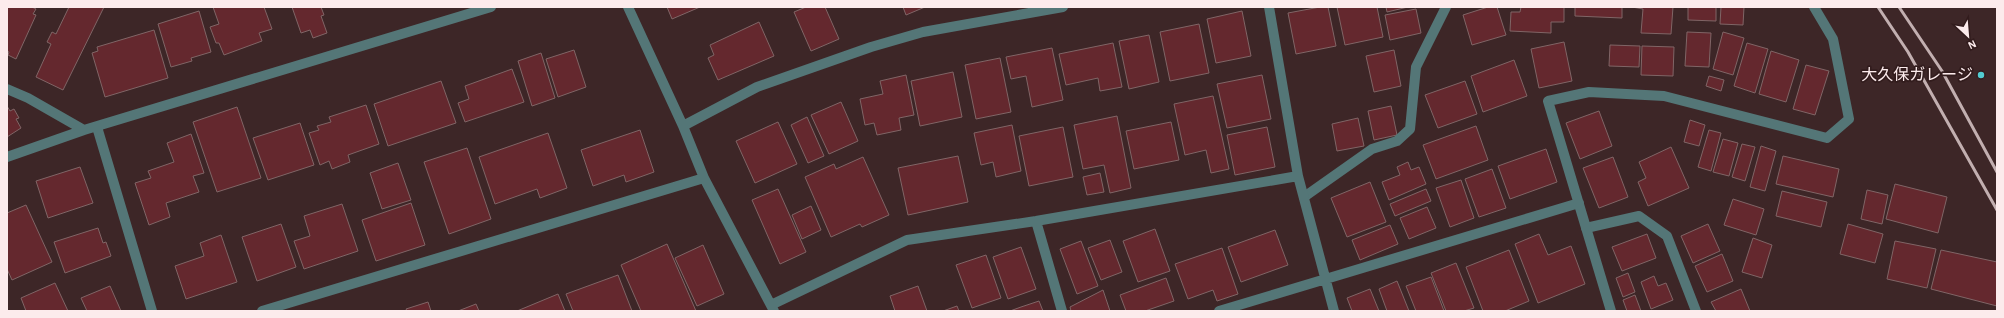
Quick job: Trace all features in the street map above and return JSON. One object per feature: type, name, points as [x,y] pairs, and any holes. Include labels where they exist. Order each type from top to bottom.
[{"type":"street","points":[[7,157],[84,130],[490,7]]},
{"type":"street","points":[[628,7],[683,126],[704,178],[772,308],[907,240],[1036,221],[1298,176]]},
{"type":"street","points":[[683,126],[757,86],[871,47],[923,32],[1018,11],[1063,7]]},
{"type":"street","points":[[1269,7],[1298,176],[1334,311]]},
{"type":"street","points":[[1304,196],[1372,149],[1397,141],[1410,129],[1416,67],[1446,7]]},
{"type":"street","points":[[1611,311],[1548,100],[1588,92],[1664,96],[1827,138],[1849,118],[1833,39],[1814,7]]},
{"type":"street","points":[[7,90],[28,98],[84,130]]},
{"type":"street","points":[[96,127],[152,311]]},
{"type":"street","points":[[262,311],[704,178]]},
{"type":"street","points":[[1219,311],[1579,203]]},
{"type":"street","points":[[1586,228],[1639,216],[1667,236],[1696,311]]},
{"type":"street","points":[[1036,221],[1062,311]]},
{"type":"building","points":[[7,7],[32,7],[36,9],[33,14],[36,15],[16,59],[8,55],[9,52],[7,51]]},
{"type":"building","points":[[69,7],[104,7],[63,90],[36,77],[51,44],[47,42],[52,32],[56,34]]},
{"type":"building","points":[[213,7],[264,7],[272,29],[259,33],[262,41],[224,55],[219,43],[216,43],[210,27],[219,24]]},
{"type":"building","points":[[292,7],[321,7],[324,15],[321,16],[327,33],[313,38],[310,30],[301,33]]},
{"type":"building","points":[[667,7],[700,7],[672,19]]},
{"type":"building","points":[[806,7],[825,7],[839,39],[811,51],[794,12]]},
{"type":"building","points":[[903,7],[925,7],[906,15]]},
{"type":"building","points":[[1328,7],[1336,46],[1296,54],[1288,13]]},
{"type":"building","points":[[1337,7],[1377,7],[1383,37],[1345,45]]},
{"type":"building","points":[[1386,7],[1408,7],[1387,12]]},
{"type":"building","points":[[1488,7],[1497,7],[1506,35],[1472,45],[1463,15]]},
{"type":"building","points":[[1521,7],[1564,7],[1564,22],[1551,22],[1551,33],[1510,31],[1511,12],[1520,12]]},
{"type":"building","points":[[1575,7],[1622,7],[1622,18],[1575,16]]},
{"type":"building","points":[[1632,7],[1673,7],[1671,34],[1641,33],[1643,9]]},
{"type":"building","points":[[1688,7],[1716,7],[1716,21],[1688,20]]},
{"type":"building","points":[[1721,7],[1744,7],[1743,25],[1720,24]]},
{"type":"building","points":[[1416,9],[1421,33],[1390,40],[1385,15]]},
{"type":"building","points":[[199,11],[211,52],[191,58],[192,61],[171,67],[158,24]]},
{"type":"building","points":[[1242,11],[1251,56],[1216,63],[1207,19]]},
{"type":"building","points":[[759,22],[774,56],[718,80],[708,58],[714,55],[710,45]]},
{"type":"building","points":[[1199,24],[1209,73],[1170,81],[1160,32]]},
{"type":"building","points":[[154,30],[168,78],[105,97],[92,53],[98,51],[97,47]]},
{"type":"building","points":[[1687,32],[1711,33],[1709,67],[1685,66]]},
{"type":"building","points":[[1723,32],[1744,38],[1733,75],[1713,69]]},
{"type":"building","points":[[1149,35],[1159,82],[1129,89],[1119,41]]},
{"type":"building","points":[[1564,42],[1572,81],[1539,88],[1531,49]]},
{"type":"building","points":[[1113,43],[1122,87],[1100,91],[1098,78],[1066,85],[1059,54]]},
{"type":"building","points":[[1747,43],[1768,49],[1755,93],[1734,86]]},
{"type":"building","points":[[1610,45],[1640,46],[1639,67],[1609,66]]},
{"type":"building","points":[[1642,46],[1674,47],[1673,76],[1641,75]]},
{"type":"building","points":[[1052,48],[1063,100],[1032,107],[1026,76],[1011,79],[1006,57]]},
{"type":"building","points":[[574,50],[586,87],[558,97],[546,59]]},
{"type":"building","points":[[1394,50],[1401,86],[1374,92],[1366,56]]},
{"type":"building","points":[[1771,51],[1799,60],[1786,102],[1759,94]]},
{"type":"building","points":[[541,53],[555,98],[532,106],[518,61]]},
{"type":"building","points":[[1000,58],[1011,112],[976,119],[965,65]]},
{"type":"building","points":[[1514,60],[1527,96],[1483,112],[1471,76]]},
{"type":"building","points":[[1806,65],[1829,71],[1815,115],[1793,109]]},
{"type":"building","points":[[512,69],[524,102],[465,122],[458,103],[469,99],[465,86]]},
{"type":"building","points":[[953,72],[962,117],[920,126],[911,81]]},
{"type":"building","points":[[906,75],[914,115],[899,118],[901,130],[877,135],[874,123],[865,125],[860,99],[883,94],[880,81]]},
{"type":"building","points":[[1262,75],[1271,119],[1227,128],[1217,84]]},
{"type":"building","points":[[1709,76],[1724,80],[1721,91],[1706,86]]},
{"type":"building","points":[[441,81],[456,123],[388,146],[374,104]]},
{"type":"building","points":[[1465,81],[1477,114],[1438,128],[1425,95]]},
{"type":"building","points":[[1213,96],[1229,169],[1211,173],[1206,150],[1185,155],[1174,104]]},
{"type":"building","points":[[841,102],[858,141],[829,154],[811,115]]},
{"type":"building","points":[[366,105],[379,144],[348,155],[350,162],[332,169],[329,161],[320,165],[309,133],[319,130],[317,126],[331,122],[329,117]]},
{"type":"building","points":[[7,106],[10,111],[14,109],[19,118],[16,119],[21,128],[7,137]]},
{"type":"building","points":[[1391,106],[1397,135],[1374,140],[1368,111]]},
{"type":"building","points":[[237,107],[261,178],[217,192],[193,122]]},
{"type":"building","points":[[1599,111],[1612,146],[1580,159],[1566,123]]},
{"type":"building","points":[[1117,116],[1131,188],[1110,193],[1104,165],[1083,169],[1074,125]]},
{"type":"building","points":[[807,117],[824,156],[808,163],[791,125]]},
{"type":"building","points":[[1358,118],[1364,146],[1337,151],[1332,124]]},
{"type":"building","points":[[1690,120],[1705,125],[1699,146],[1684,142]]},
{"type":"building","points":[[778,122],[797,164],[755,183],[736,141]]},
{"type":"building","points":[[1171,122],[1179,160],[1134,169],[1126,131]]},
{"type":"building","points":[[300,123],[314,165],[268,180],[253,138]]},
{"type":"building","points":[[1012,125],[1021,171],[996,177],[993,162],[981,165],[974,133]]},
{"type":"building","points":[[1476,126],[1488,160],[1436,179],[1423,145]]},
{"type":"building","points":[[1063,127],[1073,177],[1029,186],[1019,136]]},
{"type":"building","points":[[1267,127],[1275,167],[1235,175],[1227,135]]},
{"type":"building","points":[[640,130],[654,172],[626,182],[624,175],[593,186],[581,150]]},
{"type":"building","points":[[1709,130],[1721,133],[1711,171],[1698,167]]},
{"type":"building","points":[[548,133],[567,188],[540,198],[537,189],[495,204],[479,157]]},
{"type":"building","points":[[191,134],[204,173],[193,176],[199,192],[166,203],[170,217],[149,225],[135,183],[151,178],[148,171],[174,162],[167,143]]},
{"type":"building","points":[[1723,139],[1738,143],[1729,176],[1713,172]]},
{"type":"building","points":[[1742,144],[1755,147],[1745,181],[1732,177]]},
{"type":"building","points":[[1761,146],[1776,151],[1765,191],[1750,187]]},
{"type":"building","points":[[1671,147],[1689,188],[1648,206],[1638,182],[1646,178],[1639,162]]},
{"type":"building","points":[[467,148],[491,219],[449,234],[424,162]]},
{"type":"building","points":[[1546,149],[1557,182],[1510,199],[1498,166]]},
{"type":"building","points":[[958,156],[968,202],[908,215],[898,168]]},
{"type":"building","points":[[1783,156],[1839,169],[1833,197],[1776,184]]},
{"type":"building","points":[[863,157],[889,215],[862,227],[860,224],[831,237],[805,177],[834,164],[836,169]]},
{"type":"building","points":[[1613,157],[1628,197],[1599,208],[1583,168]]},
{"type":"building","points":[[1408,162],[1411,170],[1419,167],[1426,184],[1389,200],[1382,182],[1400,175],[1397,167]]},
{"type":"building","points":[[398,163],[411,200],[382,209],[370,173]]},
{"type":"building","points":[[80,167],[93,203],[48,218],[36,181]]},
{"type":"building","points":[[1492,169],[1506,208],[1479,217],[1465,179]]},
{"type":"building","points":[[1100,173],[1104,192],[1087,195],[1083,177]]},
{"type":"building","points":[[1461,180],[1474,218],[1450,227],[1436,188]]},
{"type":"building","points":[[1370,182],[1386,222],[1347,237],[1331,198]]},
{"type":"building","points":[[1895,184],[1947,197],[1938,233],[1886,219]]},
{"type":"building","points":[[778,189],[806,252],[780,264],[752,200]]},
{"type":"building","points":[[1426,189],[1431,201],[1395,216],[1390,204]]},
{"type":"building","points":[[1867,190],[1888,195],[1882,224],[1861,219]]},
{"type":"building","points":[[1782,191],[1827,202],[1821,227],[1776,216]]},
{"type":"building","points":[[1733,199],[1764,209],[1756,235],[1724,225]]},
{"type":"building","points":[[411,203],[425,245],[376,261],[362,220]]},
{"type":"building","points":[[342,204],[358,251],[304,269],[294,241],[310,236],[304,216]]},
{"type":"building","points":[[26,205],[52,262],[12,280],[7,269],[7,213]]},
{"type":"building","points":[[811,206],[821,230],[802,239],[792,215]]},
{"type":"building","points":[[1427,207],[1436,228],[1409,239],[1400,218]]},
{"type":"building","points":[[281,224],[296,267],[257,281],[242,237]]},
{"type":"building","points":[[1708,224],[1720,251],[1693,263],[1681,236]]},
{"type":"building","points":[[1848,224],[1883,234],[1875,263],[1840,254]]},
{"type":"building","points":[[1390,225],[1398,244],[1360,260],[1352,240]]},
{"type":"building","points":[[98,228],[103,243],[106,242],[111,256],[65,273],[54,242]]},
{"type":"building","points":[[1155,229],[1170,271],[1138,282],[1123,241]]},
{"type":"building","points":[[1275,230],[1288,265],[1241,282],[1228,247]]},
{"type":"building","points":[[1539,234],[1548,255],[1571,246],[1585,284],[1538,303],[1515,244]]},
{"type":"building","points":[[1647,234],[1656,258],[1622,271],[1612,247]]},
{"type":"building","points":[[221,235],[237,282],[186,299],[175,266],[204,256],[200,243]]},
{"type":"building","points":[[1753,238],[1772,245],[1762,278],[1742,272]]},
{"type":"building","points":[[1110,240],[1122,272],[1101,280],[1088,248]]},
{"type":"building","points":[[1081,241],[1098,286],[1077,294],[1060,249]]},
{"type":"building","points":[[1895,241],[1936,249],[1927,288],[1887,279]]},
{"type":"building","points":[[667,244],[696,311],[641,311],[621,265]]},
{"type":"building","points":[[703,245],[724,294],[697,306],[675,258]]},
{"type":"building","points":[[1021,247],[1036,289],[1008,299],[993,257]]},
{"type":"building","points":[[1222,248],[1238,294],[1217,301],[1213,290],[1188,299],[1175,264]]},
{"type":"building","points":[[1509,250],[1529,301],[1505,311],[1483,311],[1466,267]]},
{"type":"building","points":[[1941,250],[1997,262],[1997,306],[1931,289]]},
{"type":"building","points":[[1722,254],[1733,281],[1707,292],[1695,266]]},
{"type":"building","points":[[986,255],[1001,298],[972,308],[956,265]]},
{"type":"building","points":[[1456,263],[1474,308],[1464,311],[1446,311],[1431,273]]},
{"type":"building","points":[[1628,273],[1635,292],[1623,297],[1616,278]]},
{"type":"building","points":[[618,275],[632,311],[573,311],[566,294]]},
{"type":"building","points":[[1654,276],[1658,286],[1666,283],[1673,300],[1651,309],[1641,282]]},
{"type":"building","points":[[1431,277],[1444,311],[1416,311],[1406,286]]},
{"type":"building","points":[[1166,278],[1174,301],[1145,311],[1126,311],[1120,295]]},
{"type":"building","points":[[1397,281],[1409,311],[1387,311],[1379,289]]},
{"type":"building","points":[[55,283],[68,311],[26,311],[21,298]]},
{"type":"building","points":[[110,286],[121,311],[87,311],[81,298]]},
{"type":"building","points":[[918,286],[927,311],[895,311],[890,296]]},
{"type":"building","points":[[1370,289],[1379,311],[1352,311],[1347,298]]},
{"type":"building","points":[[1741,289],[1750,311],[1716,311],[1711,302]]},
{"type":"building","points":[[1103,290],[1110,311],[1071,311],[1070,307]]},
{"type":"building","points":[[558,294],[565,311],[517,311]]},
{"type":"building","points":[[1635,295],[1641,311],[1627,311],[1623,300]]},
{"type":"building","points":[[1039,301],[1043,311],[1010,311],[1021,307]]},
{"type":"building","points":[[428,302],[431,311],[407,311],[406,309]]},
{"type":"building","points":[[476,304],[479,311],[458,311]]},
{"type":"building","points":[[957,306],[959,311],[943,311]]},
{"type":"railway","points":[[1878,7],[1908,52],[1997,210]]},
{"type":"railway","points":[[1899,7],[1942,71],[1997,172]]},
{"type":"place","name":"大久保ガレージ","points":[[1981,75]]}]
